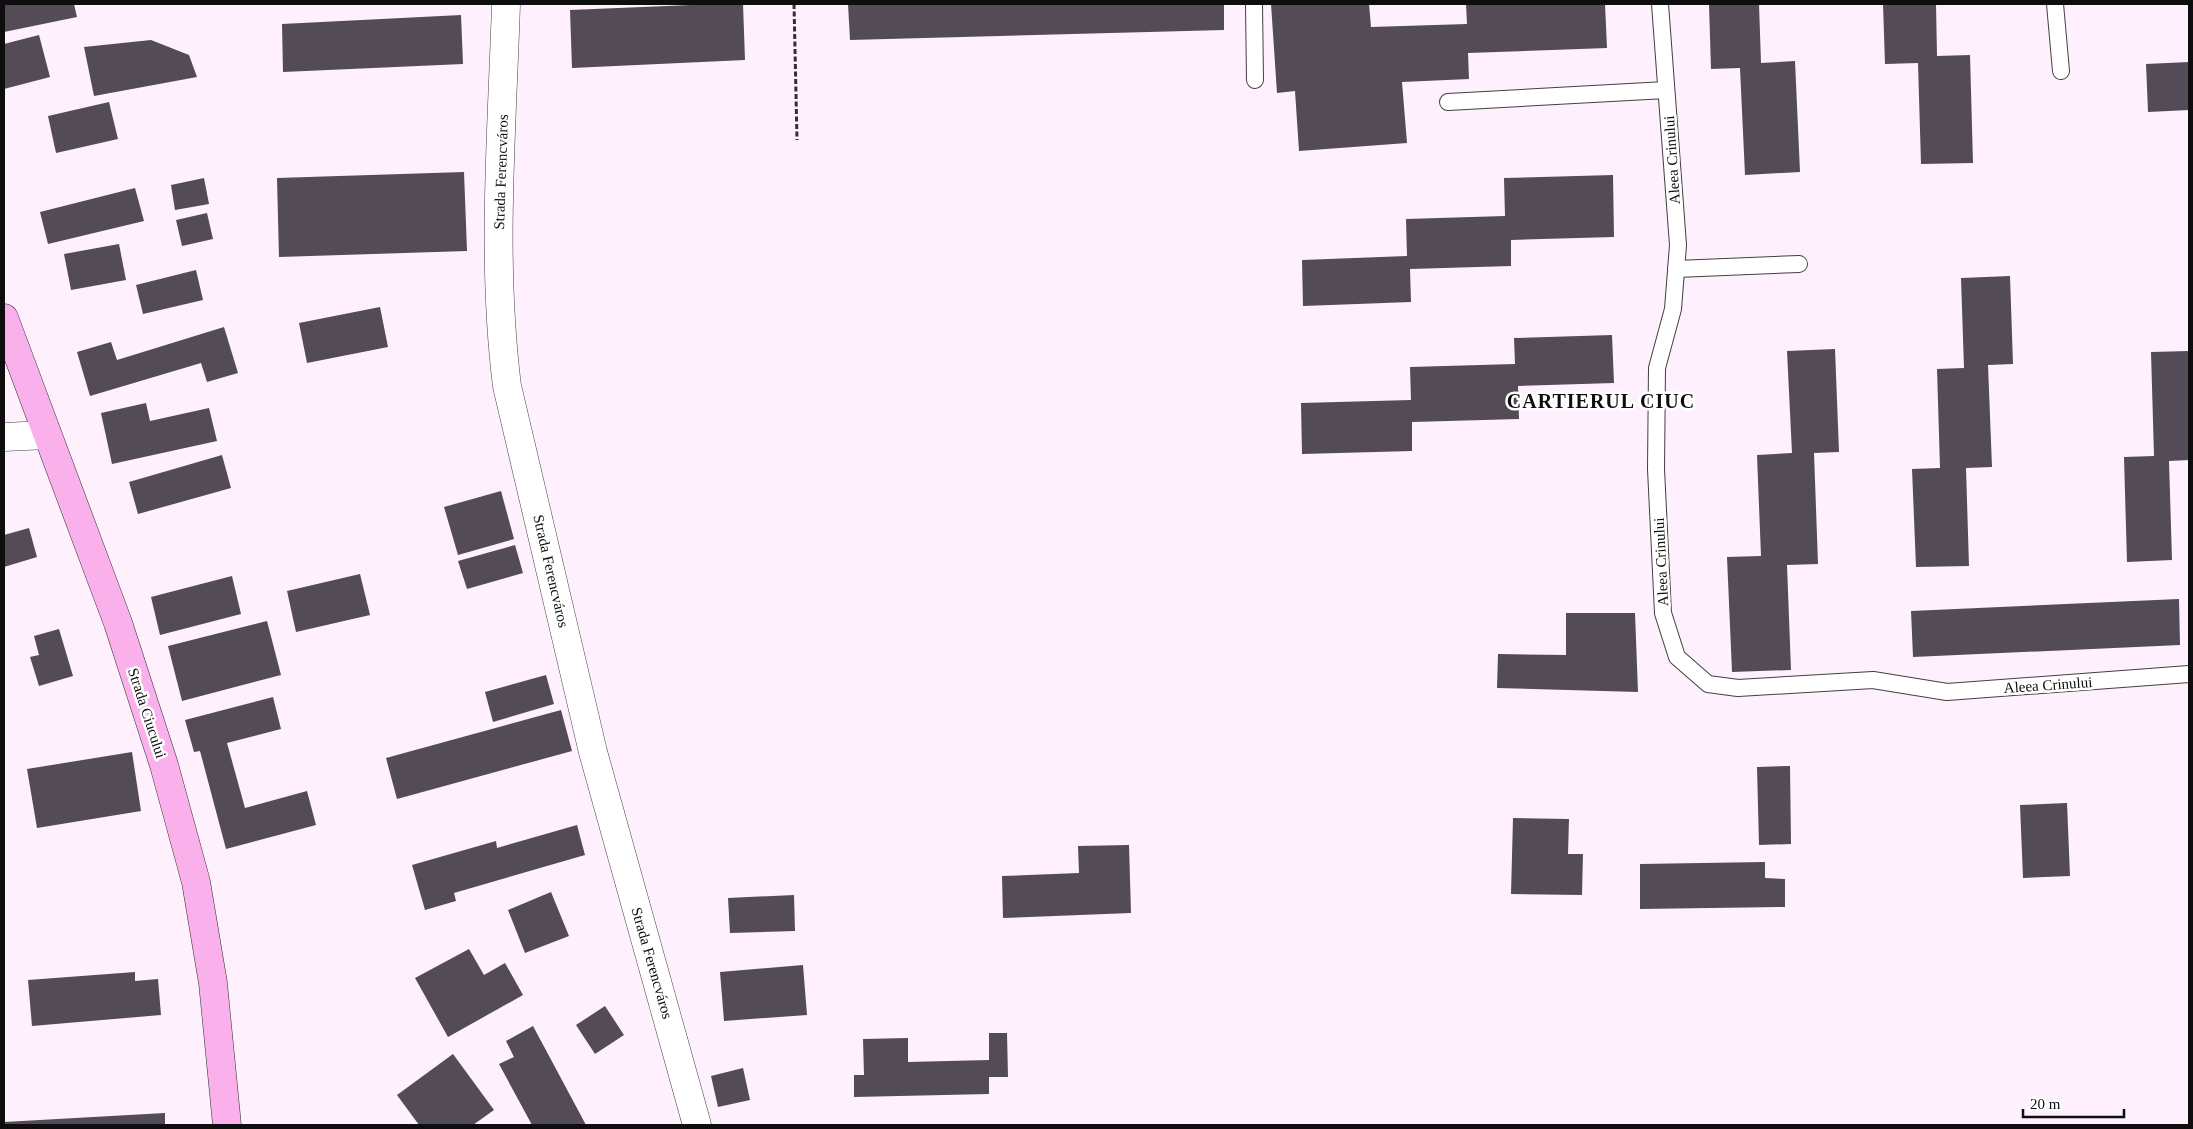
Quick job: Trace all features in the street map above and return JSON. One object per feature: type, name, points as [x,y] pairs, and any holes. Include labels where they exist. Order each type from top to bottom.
[{"type":"main road","name":"Strada Ciucului","points":[[4,318],[46,435],[118,623],[164,765],[196,882],[213,983],[227,1125]]},
{"type":"street","name":"Strada Ferencváros","points":[[506,4],[498,278],[501,334],[507,386],[593,752],[698,1125]]},
{"type":"street","points":[[4,437],[46,435]]},
{"type":"lane","points":[[1254,4],[1255,80]]},
{"type":"lane","name":"Aleea Crinului","points":[[1660,4],[1678,245],[1673,310],[1657,368],[1656,469],[1663,613],[1677,657],[1708,684],[1738,688],[1873,680],[1947,692],[2189,674]]},
{"type":"lane","points":[[2055,4],[2061,71]]},
{"type":"lane","points":[[1448,102],[1666,90]]},
{"type":"lane","points":[[1676,270],[1799,264]]},
{"type":"path","points":[[794,4],[797,140]]},
{"type":"building","points":[[4,4],[74,4],[77,17],[4,32]]},
{"type":"building","points":[[743,4],[745,60],[572,68],[570,10]]},
{"type":"building","points":[[848,4],[1224,4],[1224,30],[850,40]]},
{"type":"building","points":[[1271,4],[1369,4],[1371,27],[1467,24],[1466,4],[1605,4],[1607,48],[1468,53],[1469,79],[1402,82],[1407,143],[1299,151],[1295,91],[1277,93]]},
{"type":"building","points":[[1709,4],[1759,4],[1761,63],[1795,61],[1800,172],[1745,175],[1740,68],[1711,69]]},
{"type":"building","points":[[1883,4],[1936,4],[1937,56],[1970,55],[1973,163],[1921,164],[1918,63],[1885,64]]},
{"type":"building","points":[[461,15],[463,64],[283,72],[282,24]]},
{"type":"building","points":[[39,35],[50,77],[4,89],[4,44]]},
{"type":"building","points":[[151,40],[189,55],[197,77],[94,96],[84,47]]},
{"type":"building","points":[[2189,62],[2189,110],[2148,112],[2146,64]]},
{"type":"building","points":[[109,102],[118,139],[56,153],[48,116]]},
{"type":"building","points":[[464,172],[467,251],[279,257],[277,178]]},
{"type":"building","points":[[1613,175],[1614,237],[1511,240],[1511,266],[1410,269],[1411,302],[1303,306],[1302,260],[1407,256],[1406,219],[1505,216],[1504,178]]},
{"type":"building","points":[[204,178],[209,204],[175,210],[171,185]]},
{"type":"building","points":[[135,188],[144,221],[48,244],[40,212]]},
{"type":"building","points":[[207,213],[213,239],[182,246],[176,220]]},
{"type":"building","points":[[119,244],[126,280],[71,290],[64,254]]},
{"type":"building","points":[[196,270],[203,300],[143,314],[136,285]]},
{"type":"building","points":[[2010,276],[2013,364],[1988,365],[1992,467],[1966,468],[1969,566],[1916,567],[1912,469],[1940,468],[1937,369],[1964,368],[1961,278]]},
{"type":"building","points":[[380,307],[388,347],[307,363],[299,323]]},
{"type":"building","points":[[224,327],[238,373],[207,382],[201,363],[90,396],[77,352],[111,342],[117,360]]},
{"type":"building","points":[[1612,335],[1614,383],[1518,386],[1519,419],[1412,422],[1412,451],[1302,454],[1301,403],[1411,400],[1410,367],[1515,364],[1514,338]]},
{"type":"building","points":[[1835,349],[1839,452],[1814,453],[1818,564],[1787,565],[1791,670],[1732,672],[1727,557],[1761,556],[1757,455],[1792,453],[1787,351]]},
{"type":"building","points":[[2189,351],[2189,460],[2169,461],[2172,560],[2127,562],[2124,457],[2154,456],[2151,352]]},
{"type":"building","points":[[146,403],[150,421],[209,408],[217,441],[112,464],[101,413]]},
{"type":"building","points":[[222,455],[231,488],[138,514],[129,482]]},
{"type":"building","points":[[501,491],[514,539],[458,555],[444,507]]},
{"type":"building","points":[[29,528],[37,557],[4,567],[4,535]]},
{"type":"building","points":[[515,545],[523,573],[467,589],[458,561]]},
{"type":"building","points":[[360,574],[370,615],[296,632],[287,591]]},
{"type":"building","points":[[232,576],[241,614],[160,635],[151,597]]},
{"type":"building","points":[[2179,599],[2180,645],[1913,657],[1911,611]]},
{"type":"building","points":[[1566,613],[1635,613],[1638,692],[1497,688],[1498,654],[1566,655]]},
{"type":"building","points":[[267,621],[281,675],[182,701],[168,646]]},
{"type":"building","points":[[59,629],[73,676],[39,686],[30,657],[39,655],[34,636]]},
{"type":"building","points":[[546,675],[554,704],[493,722],[485,692]]},
{"type":"building","points":[[273,697],[281,729],[227,743],[245,808],[307,791],[316,825],[226,849],[200,751],[194,752],[185,720]]},
{"type":"building","points":[[561,710],[572,751],[397,799],[386,758]]},
{"type":"building","points":[[132,752],[141,811],[37,828],[27,769]]},
{"type":"building","points":[[1790,766],[1791,844],[1759,845],[1757,767]]},
{"type":"building","points":[[2067,803],[2070,876],[2023,878],[2020,805]]},
{"type":"building","points":[[1513,818],[1569,819],[1568,854],[1583,854],[1582,895],[1511,894]]},
{"type":"building","points":[[577,825],[585,855],[454,893],[456,901],[425,910],[412,865],[496,841],[497,848]]},
{"type":"building","points":[[1129,845],[1131,913],[1003,918],[1002,876],[1079,873],[1078,846]]},
{"type":"building","points":[[1765,862],[1765,878],[1785,879],[1785,907],[1640,909],[1640,864]]},
{"type":"building","points":[[551,892],[569,936],[525,953],[508,910]]},
{"type":"building","points":[[794,895],[795,931],[730,933],[728,898]]},
{"type":"building","points":[[469,949],[484,975],[505,963],[523,995],[448,1037],[415,978]]},
{"type":"building","points":[[803,965],[807,1015],[724,1021],[720,972]]},
{"type":"building","points":[[135,972],[135,981],[158,979],[161,1015],[32,1026],[28,980]]},
{"type":"building","points":[[605,1006],[624,1035],[595,1054],[576,1025]]},
{"type":"building","points":[[533,1026],[586,1125],[532,1125],[499,1064],[514,1057],[506,1041]]},
{"type":"building","points":[[989,1033],[1007,1033],[1008,1077],[989,1077],[989,1094],[854,1097],[854,1075],[864,1075],[863,1039],[908,1038],[908,1062],[989,1060]]},
{"type":"building","points":[[453,1054],[494,1110],[473,1125],[419,1125],[397,1095]]},
{"type":"building","points":[[743,1068],[750,1100],[718,1107],[711,1076]]},
{"type":"building","points":[[165,1113],[165,1125],[4,1125],[4,1122]]},
{"type":"district","name":"CARTIERUL CIUC","points":[[1601,401]]}]
